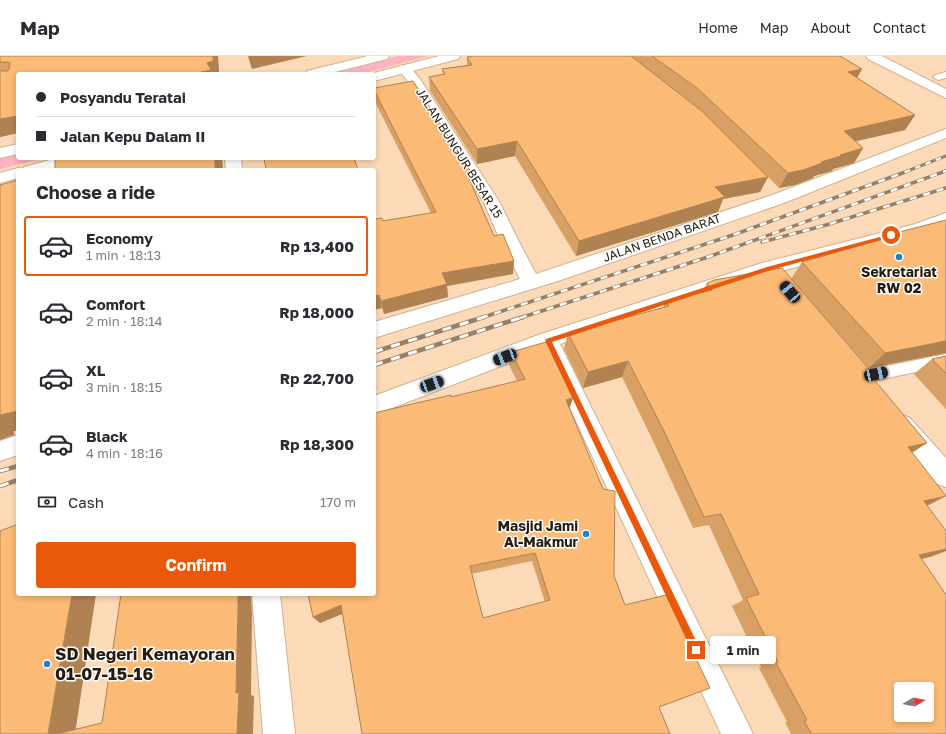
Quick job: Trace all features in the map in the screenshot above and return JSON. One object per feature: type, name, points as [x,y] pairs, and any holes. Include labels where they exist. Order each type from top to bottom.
[{"type":"street","points":[[320,72],[383,56]]},
{"type":"street","points":[[376,76],[454,56]]},
{"type":"street","points":[[872,56],[946,94]]},
{"type":"street","points":[[897,56],[943,77]]},
{"type":"street","name":"JALAN BUNGUR BESAR 15","points":[[404,69],[415,82],[480,184],[531,281]]},
{"type":"street","name":"JALAN BENDA BARAT","points":[[376,329],[531,281],[946,133]]},
{"type":"street","points":[[0,153],[16,149]]},
{"type":"street","points":[[47,168],[69,160]]},
{"type":"street","points":[[0,178],[16,174]]},
{"type":"street","points":[[376,405],[548,340],[769,268],[917,229],[946,218]]},
{"type":"street","points":[[769,268],[785,286]]},
{"type":"street","points":[[548,340],[737,734]]},
{"type":"street","points":[[857,371],[877,395]]},
{"type":"street","points":[[892,412],[946,476]]},
{"type":"street","points":[[0,450],[16,446]]},
{"type":"street","points":[[266,596],[279,734]]},
{"type":"lane","points":[[857,371],[946,360]]},
{"type":"shaded area","points":[[398,56],[429,56],[368,72],[337,72]]},
{"type":"shaded area","points":[[16,155],[16,160],[36,160],[0,169],[0,159]]},
{"type":"building","points":[[0,56],[213,56],[213,61],[207,63],[211,70],[202,72],[16,72],[16,116],[0,119],[0,71],[8,71],[10,63],[0,62]]},
{"type":"building","points":[[631,56],[703,112],[768,177],[715,187],[725,197],[579,241],[517,141],[477,149],[429,77],[445,74],[442,69],[472,65],[467,57]]},
{"type":"building","points":[[652,56],[840,56],[862,69],[848,72],[915,115],[844,131],[863,148],[840,155],[841,156],[821,162],[822,163],[803,170],[788,173],[697,88]]},
{"type":"building","points":[[413,81],[473,175],[468,176],[494,236],[503,234],[514,261],[442,273],[447,284],[381,301],[379,295],[376,296],[376,219],[382,218],[383,221],[436,212],[376,94],[376,88]]},
{"type":"building","points":[[55,160],[215,160],[215,168],[55,168]]},
{"type":"building","points":[[264,160],[355,160],[357,168],[266,168]]},
{"type":"building","points":[[16,181],[16,411],[0,415],[0,185]]},
{"type":"building","points":[[946,220],[946,341],[885,353],[802,262],[890,237],[888,235]]},
{"type":"building","points":[[782,268],[869,369],[866,370],[927,443],[908,447],[946,496],[924,501],[946,531],[946,549],[919,555],[946,595],[946,734],[812,734],[804,721],[807,720],[776,663],[778,662],[746,598],[759,594],[721,514],[704,517],[664,431],[628,361],[588,372],[568,333],[669,306],[666,301],[712,290],[707,283],[714,280]]},
{"type":"building","points":[[546,342],[573,398],[566,400],[603,489],[615,491],[614,576],[625,605],[666,595],[710,688],[659,707],[670,734],[362,734],[341,605],[313,617],[308,596],[376,596],[376,413],[451,395],[451,397],[525,379],[511,352]],"holes":[[[535,553],[550,600],[483,618],[470,566]]]},
{"type":"building","points":[[946,356],[946,373],[932,359]]},
{"type":"building","name":"SD Negeri Kemayoran 01-07-15-16","points":[[16,525],[16,596],[72,596],[48,734],[0,734],[0,531]]},
{"type":"building","points":[[121,596],[238,596],[236,693],[239,692],[237,734],[56,734],[102,723]]},
{"type":"railway","points":[[905,172],[946,156]]},
{"type":"railway","points":[[481,318],[733,235],[908,171]]},
{"type":"railway","points":[[520,318],[708,257],[946,171],[943,172]]},
{"type":"railway","points":[[762,242],[826,225],[946,188]]},
{"type":"railway","points":[[376,351],[484,317]]},
{"type":"railway","points":[[376,364],[523,317]]},
{"type":"railway","points":[[0,471],[16,467]]},
{"type":"railway","points":[[0,486],[16,481]]},
{"type":"place","name":"Sekretariat RW 02","points":[[899,257]]},
{"type":"place","name":"Masjid Jami Al-Makmur","points":[[586,534]]},
{"type":"place","name":"SD Negeri Kemayoran 01-07-15-16","points":[[47,664]]},
{"type":"route","points":[[696,650],[548,340],[769,268],[891,235]]}]
